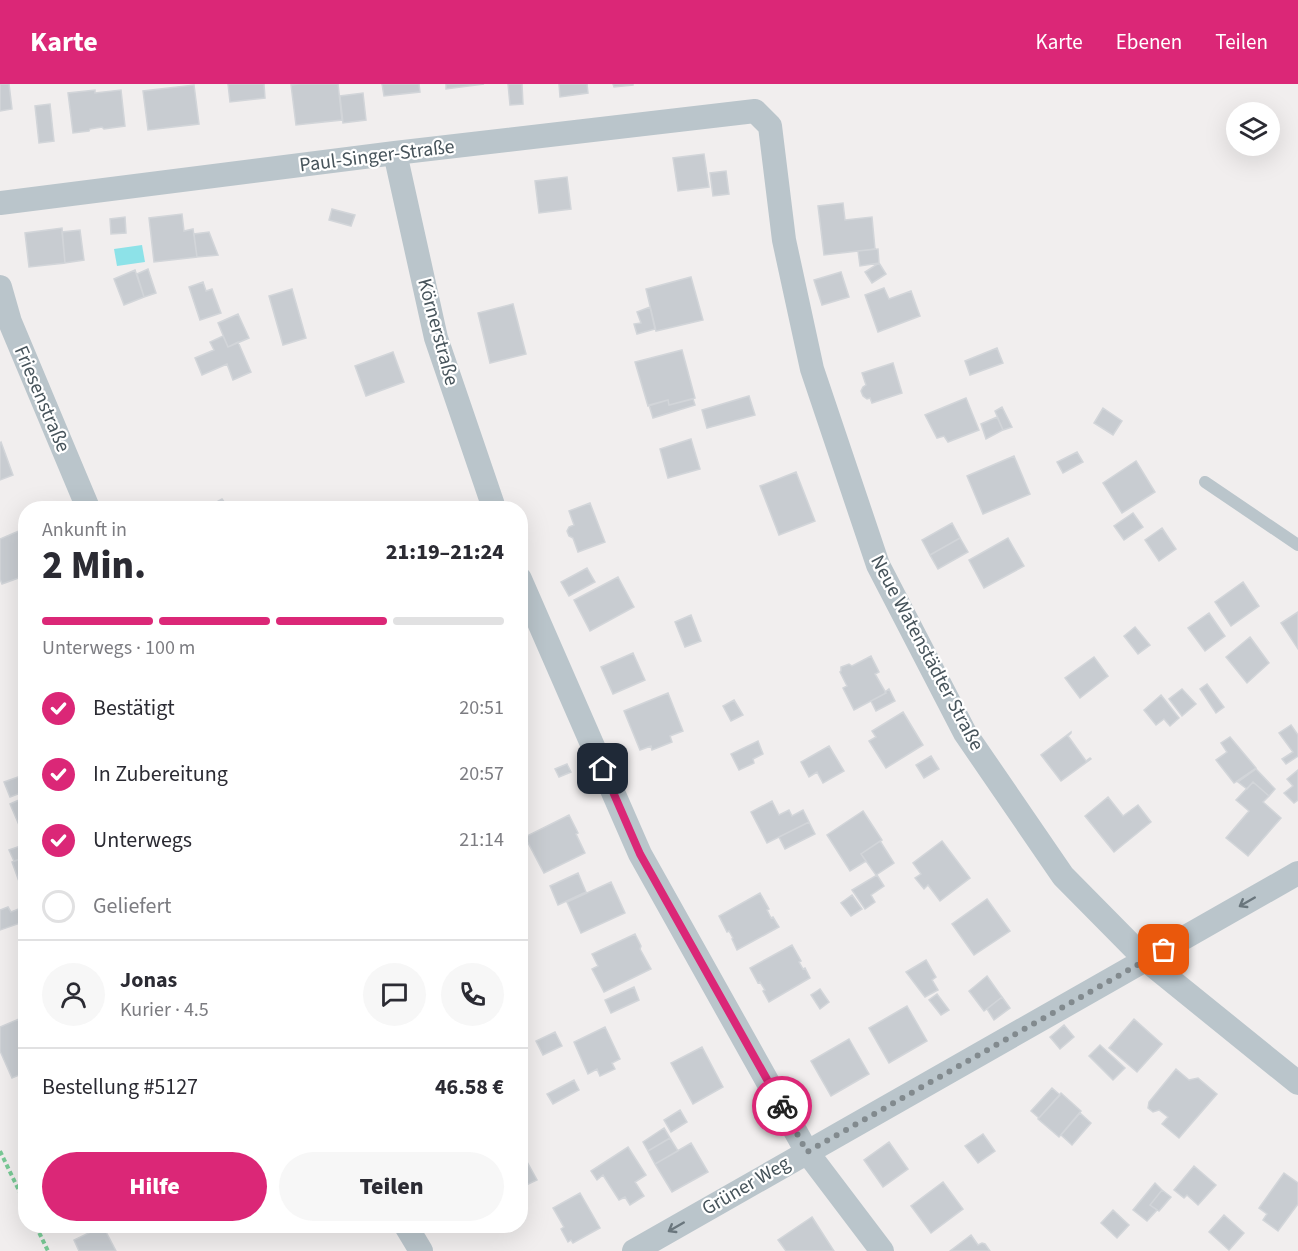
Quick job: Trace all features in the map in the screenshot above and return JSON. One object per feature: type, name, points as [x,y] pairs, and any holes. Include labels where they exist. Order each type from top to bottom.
[{"type":"street","name":"Paul-Singer-Straße","points":[[0,203],[395,153],[755,111]]},
{"type":"street","name":"Neue Watenstädter Straße","points":[[755,111],[770,126],[784,240],[812,369],[878,565],[965,733],[1063,876],[1146,960],[1298,1083]]},
{"type":"street","name":"Körnerstraße","points":[[395,153],[435,338],[492,501]]},
{"type":"street","name":"Friesenstraße","points":[[0,287],[10,322],[84,501]]},
{"type":"street","points":[[528,597],[640,854],[807,1152],[882,1251]]},
{"type":"street","name":"Grüner Weg","points":[[633,1251],[1298,873]]},
{"type":"street","points":[[410,1233],[421,1251]]},
{"type":"lane","points":[[1205,482],[1298,545]]},
{"type":"path","points":[[0,1151],[18,1188]]},
{"type":"path","points":[[39,1233],[48,1251]]},
{"type":"water","points":[[142,245],[145,262],[117,266],[114,249]]},
{"type":"building","points":[[0,84],[9,84],[12,109],[0,111]]},
{"type":"building","points":[[228,84],[264,84],[265,98],[230,102]]},
{"type":"building","points":[[338,84],[342,120],[296,125],[291,85]]},
{"type":"building","points":[[382,84],[419,84],[420,92],[384,96]]},
{"type":"building","points":[[446,84],[484,84],[446,89]]},
{"type":"building","points":[[508,84],[522,84],[523,104],[510,105]]},
{"type":"building","points":[[559,84],[587,84],[588,93],[560,97]]},
{"type":"building","points":[[613,84],[633,84],[633,85],[614,87]]},
{"type":"building","points":[[194,85],[199,124],[148,130],[143,91]]},
{"type":"building","points":[[95,90],[95,93],[121,90],[125,126],[104,129],[102,127],[73,133],[68,93]]},
{"type":"building","points":[[363,93],[366,120],[343,123],[340,96]]},
{"type":"building","points":[[50,104],[54,141],[39,143],[35,106]]},
{"type":"building","points":[[704,154],[709,187],[678,191],[673,158]]},
{"type":"building","points":[[726,171],[729,194],[713,196],[710,173]]},
{"type":"building","points":[[567,177],[571,209],[539,213],[535,181]]},
{"type":"building","points":[[843,203],[845,220],[872,217],[875,249],[824,255],[818,206]]},
{"type":"building","points":[[332,209],[355,215],[351,226],[329,220]]},
{"type":"building","points":[[182,214],[184,231],[193,229],[197,257],[154,262],[149,218]]},
{"type":"building","points":[[125,217],[126,233],[111,234],[110,219]]},
{"type":"building","points":[[62,228],[65,263],[29,267],[25,233]]},
{"type":"building","points":[[80,230],[84,260],[65,263],[62,232]]},
{"type":"building","points":[[209,232],[218,255],[197,257],[194,234]]},
{"type":"building","points":[[878,249],[879,263],[860,266],[858,251]]},
{"type":"building","points":[[879,263],[886,274],[872,283],[865,272]]},
{"type":"building","points":[[148,269],[156,293],[144,297],[137,274]]},
{"type":"building","points":[[135,270],[144,297],[124,305],[114,279]]},
{"type":"building","points":[[841,272],[849,297],[822,305],[814,280]]},
{"type":"building","points":[[691,277],[703,320],[656,331],[646,289]]},
{"type":"building","points":[[203,282],[206,291],[212,289],[221,313],[200,320],[189,287]]},
{"type":"building","points":[[884,288],[889,299],[911,291],[920,316],[878,332],[865,295]]},
{"type":"building","points":[[292,289],[306,338],[283,345],[269,296]]},
{"type":"building","points":[[513,304],[526,354],[490,363],[478,313]]},
{"type":"building","points":[[650,307],[655,329],[637,334],[634,324],[641,323],[637,312]]},
{"type":"building","points":[[238,314],[249,338],[228,347],[218,323]]},
{"type":"building","points":[[223,336],[228,347],[238,342],[251,372],[233,380],[227,364],[202,375],[195,358],[214,350],[210,342]]},
{"type":"building","points":[[997,348],[1003,363],[970,375],[965,361]]},
{"type":"building","points":[[682,350],[695,398],[669,405],[668,400],[648,406],[635,362]]},
{"type":"building","points":[[393,352],[404,382],[366,396],[355,366]]},
{"type":"building","points":[[893,363],[902,393],[872,403],[870,398],[863,396],[861,391],[866,385],[862,373]]},
{"type":"building","points":[[749,396],[755,415],[707,428],[702,410]]},
{"type":"building","points":[[966,398],[979,430],[948,442],[944,436],[937,438],[925,415]]},
{"type":"building","points":[[693,399],[695,405],[653,418],[649,405],[668,400],[669,405]]},
{"type":"building","points":[[1002,407],[1012,427],[1003,430],[995,411]]},
{"type":"building","points":[[1103,408],[1122,421],[1113,435],[1094,423]]},
{"type":"building","points":[[997,417],[1003,430],[986,439],[981,424]]},
{"type":"building","points":[[691,439],[700,469],[668,478],[660,449]]},
{"type":"building","points":[[0,443],[13,475],[0,480]]},
{"type":"building","points":[[1077,452],[1083,462],[1063,473],[1057,462]]},
{"type":"building","points":[[1014,456],[1030,494],[983,514],[967,476]]},
{"type":"building","points":[[1136,461],[1155,492],[1122,513],[1103,483]]},
{"type":"building","points":[[796,472],[815,521],[779,535],[760,486]]},
{"type":"building","points":[[590,503],[605,542],[578,552],[573,538],[567,531],[574,525],[569,511]]},
{"type":"building","points":[[1133,513],[1143,527],[1124,540],[1114,526]]},
{"type":"building","points":[[952,523],[960,538],[930,555],[922,540]]},
{"type":"building","points":[[1162,528],[1176,549],[1159,561],[1145,540]]},
{"type":"building","points":[[18,531],[18,578],[2,584],[0,579],[0,539]]},
{"type":"building","points":[[960,538],[968,552],[938,569],[930,555]]},
{"type":"building","points":[[1008,538],[1024,566],[984,588],[969,560]]},
{"type":"building","points":[[587,568],[595,582],[569,596],[561,582]]},
{"type":"building","points":[[618,577],[634,607],[590,631],[574,600]]},
{"type":"building","points":[[1243,582],[1259,606],[1231,626],[1215,602]]},
{"type":"building","points":[[1298,612],[1298,649],[1281,623]]},
{"type":"building","points":[[1209,613],[1225,636],[1205,651],[1188,628]]},
{"type":"building","points":[[691,615],[701,641],[685,647],[675,622]]},
{"type":"building","points":[[1135,627],[1150,645],[1138,654],[1124,636]]},
{"type":"building","points":[[1250,637],[1269,663],[1247,683],[1226,657]]},
{"type":"building","points":[[633,653],[645,680],[613,694],[601,667]]},
{"type":"building","points":[[871,656],[879,672],[875,674],[886,693],[854,710],[843,688],[847,686],[840,672],[841,667],[849,664],[852,666]]},
{"type":"building","points":[[1094,657],[1108,676],[1080,698],[1065,678]]},
{"type":"building","points":[[1207,684],[1224,707],[1216,713],[1200,689]]},
{"type":"building","points":[[889,689],[895,701],[876,711],[871,701]]},
{"type":"building","points":[[1182,689],[1196,704],[1182,716],[1169,699]]},
{"type":"building","points":[[668,693],[683,731],[670,736],[672,742],[652,750],[651,746],[640,750],[624,711]]},
{"type":"building","points":[[1161,695],[1179,718],[1170,726],[1164,719],[1156,725],[1144,710]]},
{"type":"building","points":[[734,700],[743,715],[731,721],[723,706]]},
{"type":"building","points":[[903,712],[923,745],[886,768],[869,741],[876,737],[872,731]]},
{"type":"building","points":[[1291,725],[1298,735],[1298,756],[1286,764],[1282,759],[1293,752],[1279,733]]},
{"type":"building","points":[[1071,732],[1068,736],[1086,761],[1091,759],[1061,781],[1041,755]]},
{"type":"building","points":[[1230,737],[1256,768],[1234,783],[1216,760],[1227,752],[1221,743]]},
{"type":"building","points":[[758,741],[763,754],[753,759],[754,763],[739,770],[731,754]]},
{"type":"building","points":[[829,746],[844,771],[823,783],[817,772],[809,777],[801,762]]},
{"type":"building","points":[[931,756],[939,769],[924,778],[916,765]]},
{"type":"building","points":[[567,764],[571,772],[559,777],[555,769]]},
{"type":"building","points":[[1256,769],[1275,789],[1269,796],[1253,782],[1247,789],[1238,782]]},
{"type":"building","points":[[1298,770],[1298,800],[1294,803],[1284,793],[1293,786],[1287,779]]},
{"type":"building","points":[[18,777],[18,794],[10,797],[4,782]]},
{"type":"building","points":[[1253,782],[1269,796],[1263,802],[1281,818],[1248,856],[1226,838],[1249,811],[1236,800]]},
{"type":"building","points":[[1108,797],[1123,816],[1138,805],[1151,822],[1114,852],[1085,816]]},
{"type":"building","points":[[18,800],[18,823],[10,804]]},
{"type":"building","points":[[772,801],[779,815],[789,810],[792,816],[803,810],[809,822],[767,843],[751,812]]},
{"type":"building","points":[[863,811],[882,840],[861,854],[866,861],[850,871],[827,835]]},
{"type":"building","points":[[569,815],[585,853],[544,873],[528,843],[528,836]]},
{"type":"building","points":[[809,822],[815,834],[785,849],[779,837]]},
{"type":"building","points":[[880,841],[894,863],[876,875],[861,854]]},
{"type":"building","points":[[942,841],[970,878],[940,901],[928,885],[924,889],[915,878],[921,874],[913,863]]},
{"type":"building","points":[[18,847],[18,860],[14,861],[9,850]]},
{"type":"building","points":[[18,860],[18,879],[12,862]]},
{"type":"building","points":[[578,873],[586,892],[558,905],[550,886]]},
{"type":"building","points":[[877,875],[884,886],[871,895],[875,902],[865,909],[852,890]]},
{"type":"building","points":[[611,882],[625,913],[581,933],[567,902]]},
{"type":"building","points":[[760,893],[771,918],[773,917],[779,927],[737,950],[733,938],[729,931],[727,932],[719,916]]},
{"type":"building","points":[[852,895],[862,909],[851,916],[841,903]]},
{"type":"building","points":[[987,899],[1010,931],[974,955],[952,924]]},
{"type":"building","points":[[8,907],[11,912],[18,909],[18,924],[0,930],[0,910]]},
{"type":"building","points":[[635,934],[651,969],[604,992],[592,969],[598,966],[592,954]]},
{"type":"building","points":[[792,945],[801,961],[799,962],[810,978],[769,1002],[763,991],[765,990],[760,982],[758,983],[750,968]]},
{"type":"building","points":[[926,960],[936,977],[932,980],[938,990],[925,997],[906,972]]},
{"type":"building","points":[[987,976],[1002,997],[984,1011],[969,991]]},
{"type":"building","points":[[634,987],[639,1000],[611,1013],[605,1000]]},
{"type":"building","points":[[820,989],[829,1002],[820,1009],[811,995]]},
{"type":"building","points":[[937,994],[949,1010],[941,1015],[929,1000]]},
{"type":"building","points":[[1002,997],[1010,1008],[994,1020],[987,1009]]},
{"type":"building","points":[[907,1006],[927,1041],[889,1063],[869,1028]]},
{"type":"building","points":[[18,1019],[18,1075],[12,1078],[0,1051],[0,1027]]},
{"type":"building","points":[[1134,1019],[1162,1044],[1137,1072],[1109,1048]]},
{"type":"building","points":[[1064,1025],[1074,1037],[1060,1049],[1050,1037]]},
{"type":"building","points":[[605,1027],[620,1059],[612,1063],[615,1069],[600,1076],[597,1069],[588,1074],[574,1042]]},
{"type":"building","points":[[555,1032],[562,1046],[543,1055],[536,1041]]},
{"type":"building","points":[[849,1039],[869,1074],[831,1096],[811,1061]]},
{"type":"building","points":[[1100,1045],[1125,1068],[1113,1080],[1089,1056]]},
{"type":"building","points":[[702,1047],[723,1087],[693,1104],[671,1063]]},
{"type":"building","points":[[1176,1069],[1189,1080],[1198,1078],[1217,1094],[1179,1138],[1162,1124],[1168,1117],[1159,1110],[1153,1112],[1148,1108],[1149,1102]]},
{"type":"building","points":[[574,1080],[579,1090],[553,1104],[547,1094]]},
{"type":"building","points":[[1052,1088],[1060,1095],[1039,1118],[1031,1111]]},
{"type":"building","points":[[1061,1093],[1081,1111],[1059,1137],[1038,1119]]},
{"type":"building","points":[[680,1110],[687,1122],[671,1132],[664,1120]]},
{"type":"building","points":[[1080,1113],[1091,1123],[1072,1145],[1061,1135]]},
{"type":"building","points":[[664,1128],[670,1138],[648,1151],[643,1142]]},
{"type":"building","points":[[983,1134],[995,1151],[978,1163],[965,1146]]},
{"type":"building","points":[[670,1138],[678,1151],[655,1164],[648,1151]]},
{"type":"building","points":[[889,1142],[908,1169],[883,1187],[864,1160]]},
{"type":"building","points":[[691,1143],[708,1172],[672,1192],[655,1164]]},
{"type":"building","points":[[628,1147],[646,1175],[635,1182],[644,1196],[630,1205],[625,1197],[619,1200],[603,1175],[597,1180],[591,1171]]},
{"type":"building","points":[[528,1164],[537,1180],[528,1184]]},
{"type":"building","points":[[1194,1166],[1216,1185],[1198,1205],[1187,1195],[1184,1198],[1174,1190]]},
{"type":"building","points":[[1284,1173],[1298,1183],[1298,1204],[1278,1231],[1263,1220],[1267,1214],[1259,1208]]},
{"type":"building","points":[[943,1182],[963,1209],[931,1233],[911,1206]]},
{"type":"building","points":[[1155,1183],[1162,1190],[1150,1205],[1157,1210],[1147,1221],[1133,1210]]},
{"type":"building","points":[[1162,1190],[1171,1197],[1159,1211],[1150,1205]]},
{"type":"building","points":[[580,1193],[600,1228],[573,1243],[571,1240],[568,1242],[561,1229],[564,1227],[553,1208]]},
{"type":"building","points":[[1113,1210],[1129,1225],[1117,1238],[1101,1223]]},
{"type":"building","points":[[1224,1215],[1244,1233],[1229,1250],[1209,1232]]},
{"type":"building","points":[[812,1217],[834,1251],[786,1251],[778,1240]]},
{"type":"building","points":[[88,1233],[107,1233],[116,1251],[79,1251],[74,1240]]},
{"type":"building","points":[[971,1235],[978,1245],[985,1244],[990,1251],[950,1251]]},
{"type":"way so far","points":[[782,1106],[807,1152],[1164,950]]},
{"type":"route","points":[[603,769],[640,854],[782,1106]]}]
